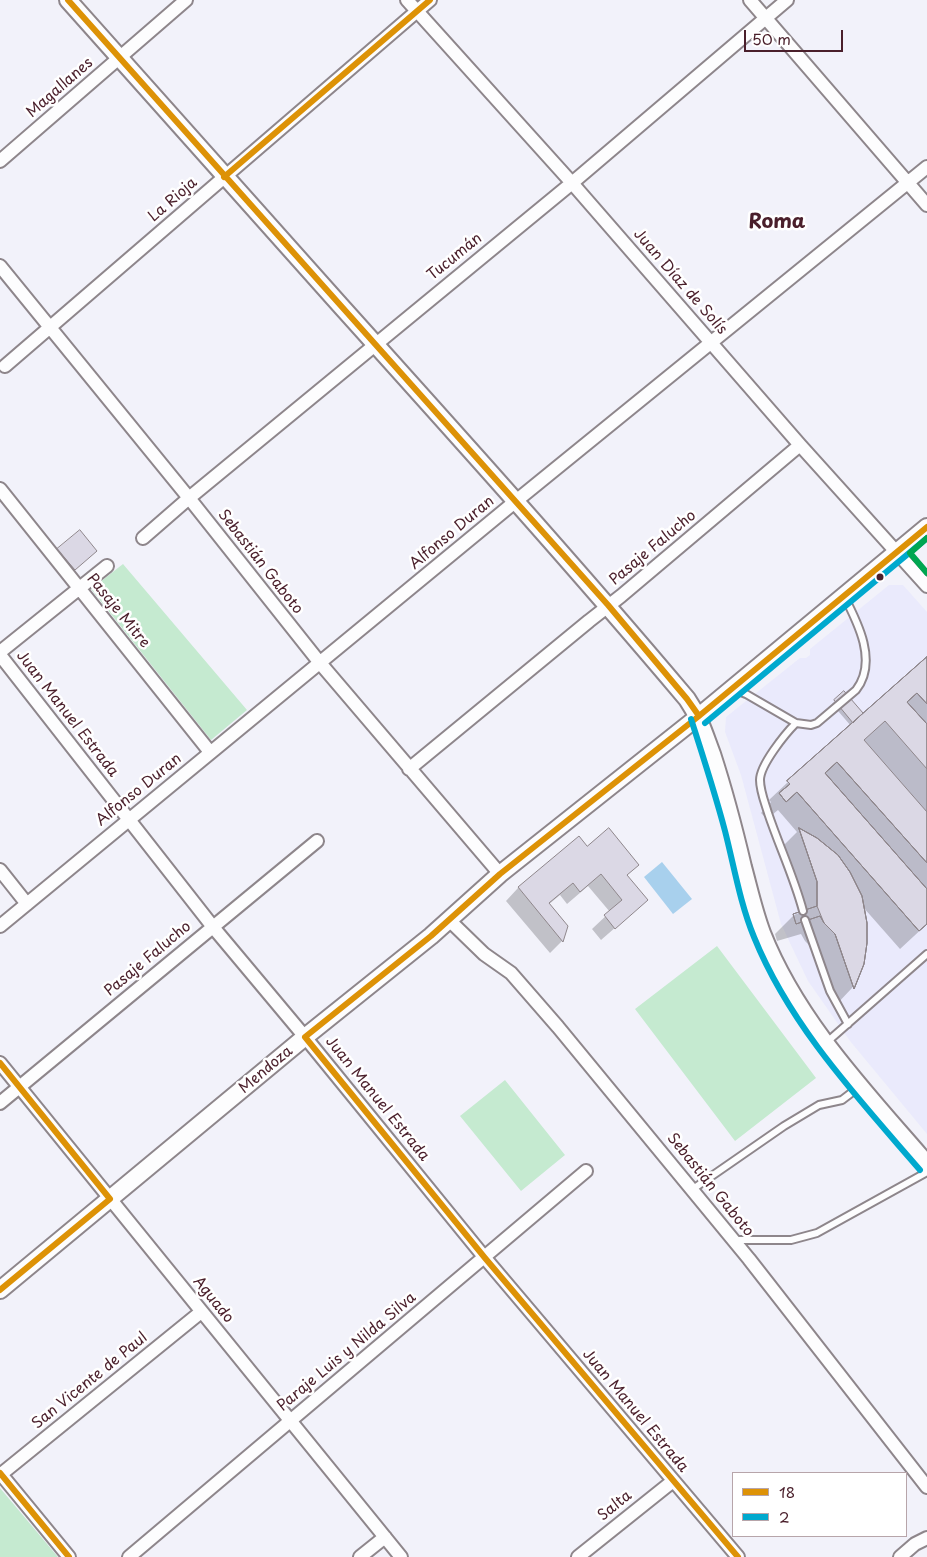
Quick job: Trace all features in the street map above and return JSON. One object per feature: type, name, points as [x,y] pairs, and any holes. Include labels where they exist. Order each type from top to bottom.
[{"type":"street","points":[[68,0],[224,177],[516,501],[608,605],[687,699],[698,716],[718,771],[762,932],[781,974],[826,1043],[860,1087],[927,1164]]},
{"type":"street","name":"Magallanes","points":[[0,161],[186,0]]},
{"type":"street","name":"Juan Díaz de Solís","points":[[407,0],[572,183],[800,445],[927,586]]},
{"type":"street","name":"La Rioja","points":[[5,366],[430,0]]},
{"type":"street","points":[[750,0],[927,205]]},
{"type":"street","name":"Tucumán","points":[[143,538],[375,344],[572,183],[787,0]]},
{"type":"street","name":"Alfonso Duran","points":[[0,926],[710,342],[927,167]]},
{"type":"street","name":"Sebastián Gaboto","points":[[0,266],[189,498],[320,663],[500,874]]},
{"type":"street","name":"Pasaje Falucho","points":[[409,769],[621,596],[800,445]]},
{"type":"street","name":"Pasaje Mitre","points":[[0,489],[210,752]]},
{"type":"street","name":"Mendoza","points":[[0,1290],[449,920],[500,874],[698,716],[927,527]]},
{"type":"street","points":[[0,653],[107,566]]},
{"type":"street","name":"Juan Manuel Estrada","points":[[0,653],[213,927],[485,1258],[738,1557]]},
{"type":"street","name":"Pasaje Falucho","points":[[0,1103],[318,841]]},
{"type":"street","points":[[0,870],[27,904]]},
{"type":"street","name":"Sebastián Gaboto","points":[[449,920],[484,954],[512,973],[693,1189],[927,1487]]},
{"type":"street","name":"Aguado","points":[[0,1063],[401,1557]]},
{"type":"street","name":"Paraje Luis y Nilda Silva","points":[[129,1557],[586,1171]]},
{"type":"street","name":"San Vicente de Paul","points":[[0,1474],[201,1312]]},
{"type":"street","points":[[0,1474],[68,1557]]},
{"type":"street","name":"Salta","points":[[578,1557],[673,1481]]},
{"type":"street","points":[[360,1557],[385,1537]]},
{"type":"street","points":[[907,1555],[915,1544],[927,1538]]},
{"type":"lane","points":[[732,688],[796,723],[811,726],[817,723],[856,690],[863,679],[865,670],[864,643],[857,621],[844,596]]},
{"type":"lane","points":[[796,723],[781,738],[759,779],[775,834],[796,886],[803,911]]},
{"type":"lane","points":[[806,920],[830,991],[848,1024]]},
{"type":"lane","points":[[826,1043],[927,954]]},
{"type":"lane","points":[[693,1189],[784,1126],[819,1105],[842,1100],[860,1087]]},
{"type":"lane","points":[[734,1240],[791,1240],[817,1233],[927,1172]]},
{"type":"shaded area","points":[[889,585],[903,585],[927,612],[927,1134],[850,1041],[808,981],[781,924],[741,775],[725,732],[726,717],[800,658],[806,658],[810,655],[810,649]]},
{"type":"green space","points":[[123,564],[247,710],[211,740],[91,589]]},
{"type":"green space","points":[[717,946],[816,1078],[735,1141],[635,1009]]},
{"type":"green space","points":[[505,1080],[565,1155],[521,1191],[460,1116]]},
{"type":"green space","points":[[0,1488],[58,1557],[0,1557]]},
{"type":"water","points":[[662,862],[692,899],[673,914],[644,877]]},
{"type":"building","points":[[80,530],[97,551],[75,570],[57,549]]},
{"type":"building","points":[[927,657],[927,704],[917,693],[907,702],[927,724],[927,863],[837,762],[825,773],[927,889],[927,924],[919,931],[797,792],[786,802],[779,793],[790,784],[787,781]]},
{"type":"building","points":[[927,657],[927,704],[917,693],[907,702],[927,724],[927,863],[837,762],[825,773],[927,889],[927,924],[919,931],[797,792],[786,802],[779,793],[790,784],[787,781]]},
{"type":"building","points":[[927,657],[927,704],[917,693],[907,702],[927,724],[927,769],[885,721],[864,740],[927,812],[927,863],[837,762],[825,773],[927,889],[927,924],[919,931],[797,792],[786,802],[779,793],[790,784],[787,781]]},
{"type":"building","points":[[844,691],[863,713],[853,723],[834,700]]},
{"type":"building","points":[[609,828],[639,865],[627,875],[648,900],[615,929],[604,915],[622,900],[601,874],[580,892],[573,883],[549,903],[568,926],[563,942],[518,887],[579,836],[587,846]]},
{"type":"building","points":[[799,828],[817,838],[838,855],[850,872],[862,896],[867,923],[867,943],[864,964],[854,989],[835,934],[820,916],[796,924],[793,914],[817,906],[817,882]]},
{"type":"building","points":[[799,828],[817,838],[838,855],[850,872],[862,896],[867,923],[867,943],[864,964],[854,989],[835,934],[824,923],[817,906],[817,882]]},
{"type":"building","points":[[799,828],[817,838],[838,855],[850,872],[862,896],[867,923],[867,943],[864,964],[854,989],[835,934],[820,916],[796,924],[793,914],[817,906],[817,882]]},
{"type":"transit line","name":"18","points":[[68,0],[608,605],[699,716]]},
{"type":"transit line","name":"18","points":[[224,177],[430,0]]},
{"type":"transit line","name":"18","points":[[738,1557],[485,1258],[305,1037],[431,936],[500,874],[699,716],[927,527]]},
{"type":"transit line","name":"2","points":[[705,723],[927,538]]},
{"type":"transit line","points":[[927,538],[910,553],[927,573]]},
{"type":"transit line","name":"2","points":[[691,719],[721,817],[745,911],[769,970],[786,1001],[827,1060],[920,1170]]},
{"type":"transit line","name":"18","points":[[0,1063],[110,1199],[0,1290]]},
{"type":"transit line","name":"18","points":[[0,1473],[69,1557]]},
{"type":"district","name":"Roma","points":[[777,222]]}]
